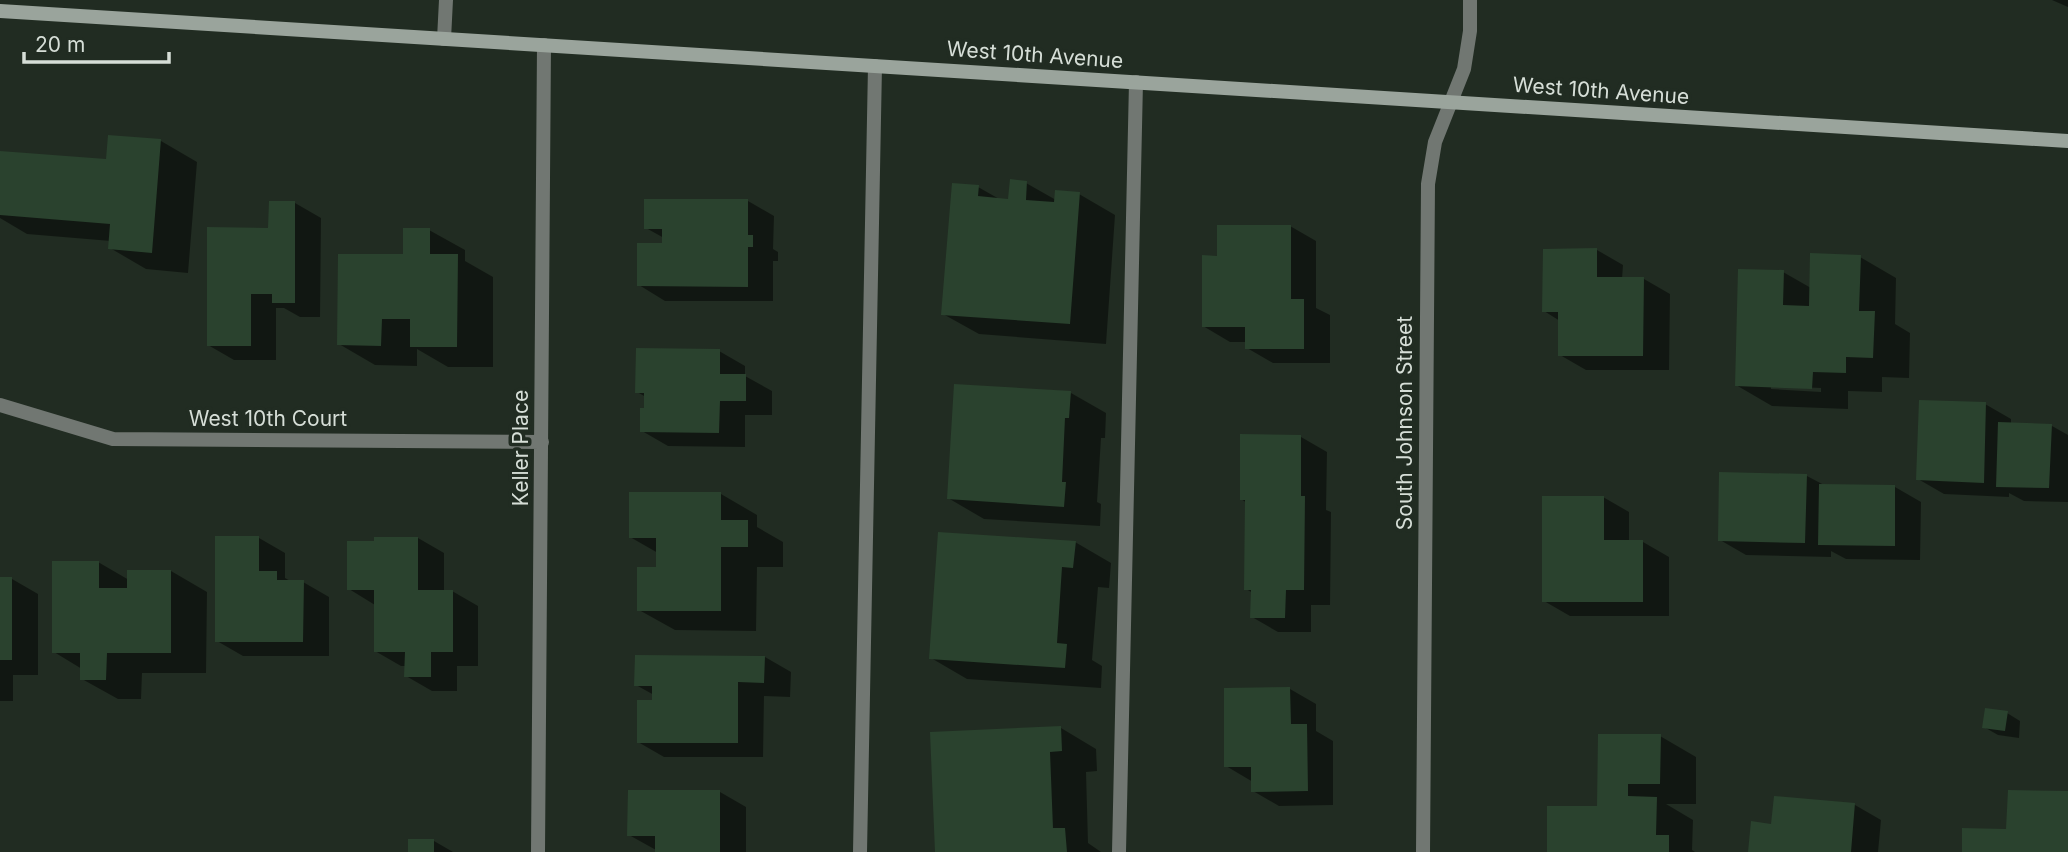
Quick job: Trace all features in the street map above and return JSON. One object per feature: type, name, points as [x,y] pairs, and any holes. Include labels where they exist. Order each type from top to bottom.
[{"type":"main road","name":"West 10th Avenue","points":[[0,11],[2068,141]]},
{"type":"street","points":[[444,39],[446,0]]},
{"type":"street","name":"South Johnson Street","points":[[1423,852],[1428,184],[1435,142],[1464,68],[1470,31],[1470,0]]},
{"type":"street","name":"Keller Place","points":[[538,852],[544,45]]},
{"type":"street","points":[[860,852],[875,66]]},
{"type":"street","points":[[1119,852],[1136,82]]},
{"type":"street","name":"West 10th Court","points":[[0,405],[113,439],[542,442]]},
{"type":"building","points":[[108,135],[161,139],[152,253],[108,249],[110,224],[0,215],[0,151],[106,159]]},
{"type":"building","points":[[1010,179],[1027,181],[1026,200],[1054,202],[1055,190],[1080,192],[1070,324],[941,315],[952,183],[979,185],[978,196],[1008,199]]},
{"type":"building","points":[[644,199],[748,199],[748,235],[753,235],[753,247],[748,247],[748,287],[637,286],[637,243],[662,243],[662,229],[644,229]]},
{"type":"building","points":[[269,201],[295,201],[295,303],[272,303],[272,294],[251,294],[251,346],[207,346],[207,227],[268,228]]},
{"type":"building","points":[[1217,225],[1291,225],[1291,299],[1304,299],[1304,349],[1245,349],[1245,327],[1202,327],[1202,255],[1217,256]]},
{"type":"building","points":[[403,228],[430,228],[430,254],[458,254],[457,347],[410,347],[410,319],[382,319],[381,346],[337,345],[338,254],[403,254]]},
{"type":"building","points":[[1597,248],[1597,277],[1644,277],[1643,356],[1558,356],[1558,312],[1542,312],[1543,249]]},
{"type":"building","points":[[1810,253],[1861,255],[1859,311],[1875,311],[1873,358],[1846,357],[1846,373],[1813,372],[1812,389],[1735,386],[1738,269],[1784,270],[1783,305],[1809,306]]},
{"type":"building","points":[[636,348],[720,349],[720,374],[746,374],[746,401],[720,401],[719,433],[640,432],[640,408],[644,408],[644,393],[635,393]]},
{"type":"building","points":[[954,384],[1071,391],[1069,418],[1065,418],[1062,482],[1066,482],[1064,507],[947,499]]},
{"type":"building","points":[[1919,400],[1986,402],[1984,483],[1916,480]]},
{"type":"building","points":[[1998,422],[2052,424],[2049,488],[1996,487]]},
{"type":"building","points":[[1240,434],[1301,435],[1301,496],[1305,496],[1304,590],[1286,590],[1285,618],[1250,618],[1251,590],[1244,590],[1245,500],[1240,500]]},
{"type":"building","points":[[1719,472],[1807,474],[1805,543],[1718,541]]},
{"type":"building","points":[[1819,484],[1895,485],[1895,546],[1818,545]]},
{"type":"building","points":[[629,492],[721,492],[721,520],[748,520],[748,547],[721,547],[721,611],[637,611],[637,567],[656,567],[656,538],[629,538]]},
{"type":"building","points":[[1542,496],[1604,496],[1604,540],[1643,540],[1643,602],[1542,602]]},
{"type":"building","points":[[938,532],[1076,541],[1073,568],[1062,567],[1057,643],[1067,644],[1065,668],[929,659]]},
{"type":"building","points":[[215,536],[259,536],[259,571],[277,571],[277,580],[304,580],[303,642],[215,642]]},
{"type":"building","points":[[374,537],[418,537],[418,590],[453,590],[453,652],[431,652],[431,677],[404,677],[405,652],[374,652],[374,590],[347,590],[347,541],[374,541]]},
{"type":"building","points":[[52,561],[99,561],[99,588],[127,588],[127,570],[171,570],[171,653],[107,653],[106,680],[80,680],[80,653],[52,653]]},
{"type":"building","points":[[0,577],[12,577],[12,660],[0,660]]},
{"type":"building","points":[[635,655],[765,656],[764,683],[738,682],[738,743],[637,743],[637,700],[652,700],[652,686],[634,686]]},
{"type":"building","points":[[1290,687],[1291,724],[1307,724],[1308,791],[1251,792],[1251,767],[1224,767],[1224,688]]},
{"type":"building","points":[[1985,708],[2008,711],[2005,731],[1982,728]]},
{"type":"building","points":[[1061,726],[1062,751],[1050,752],[1053,828],[1065,828],[1067,852],[935,852],[930,732]]},
{"type":"building","points":[[1598,734],[1661,734],[1660,784],[1628,784],[1628,796],[1657,797],[1656,835],[1669,835],[1669,852],[1547,852],[1547,806],[1597,806]]},
{"type":"building","points":[[628,790],[720,790],[720,852],[655,852],[655,836],[627,836]]},
{"type":"building","points":[[2008,790],[2068,791],[2068,852],[1962,852],[1962,828],[2006,829]]},
{"type":"building","points":[[1774,796],[1855,803],[1851,852],[1748,852],[1751,821],[1771,824]]},
{"type":"building","points":[[408,839],[434,839],[434,852],[408,852]]}]
